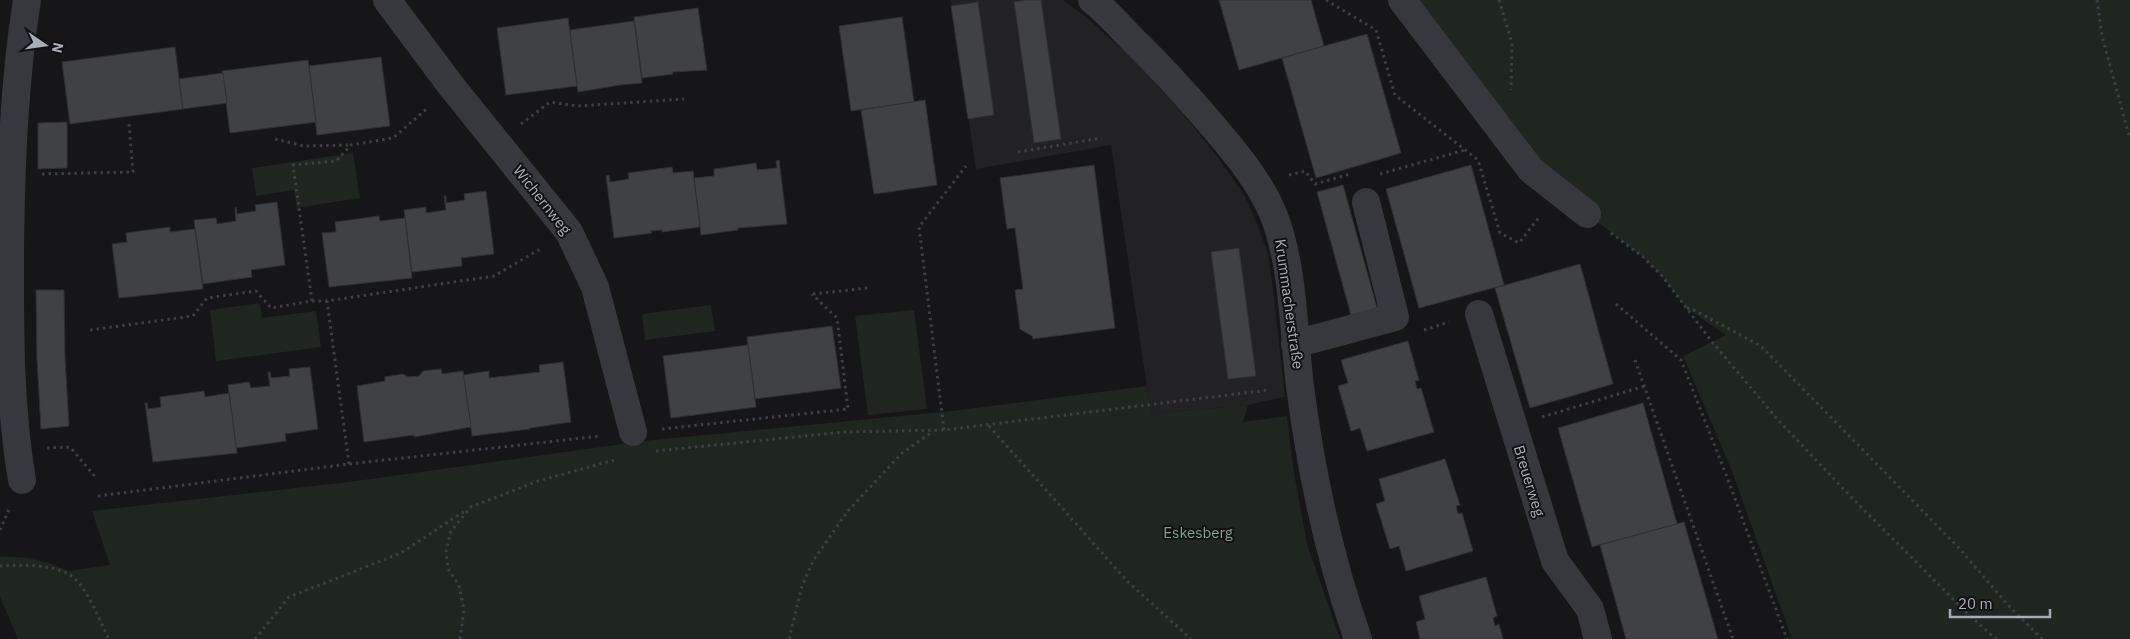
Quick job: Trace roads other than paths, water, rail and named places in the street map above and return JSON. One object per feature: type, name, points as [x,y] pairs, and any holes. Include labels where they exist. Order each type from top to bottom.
[{"type":"street","points":[[22,480],[17,450],[5,321],[11,192],[10,44],[27,0]]},
{"type":"street","name":"Wichernweg","points":[[386,0],[452,88],[568,232],[595,287],[640,442]]},
{"type":"street","points":[[1402,0],[1531,170],[1587,214]]},
{"type":"street","name":"Krummacherstraße","points":[[1096,1],[1171,77],[1237,154],[1272,211],[1282,241],[1300,387],[1314,478],[1342,591],[1358,639]]},
{"type":"street","points":[[1295,344],[1395,317],[1366,202]]},
{"type":"street","name":"Breuerweg","points":[[1479,314],[1555,561],[1590,609],[1598,639]]},
{"type":"park label","name":"Eskesberg","points":[[1198,533]]}]
